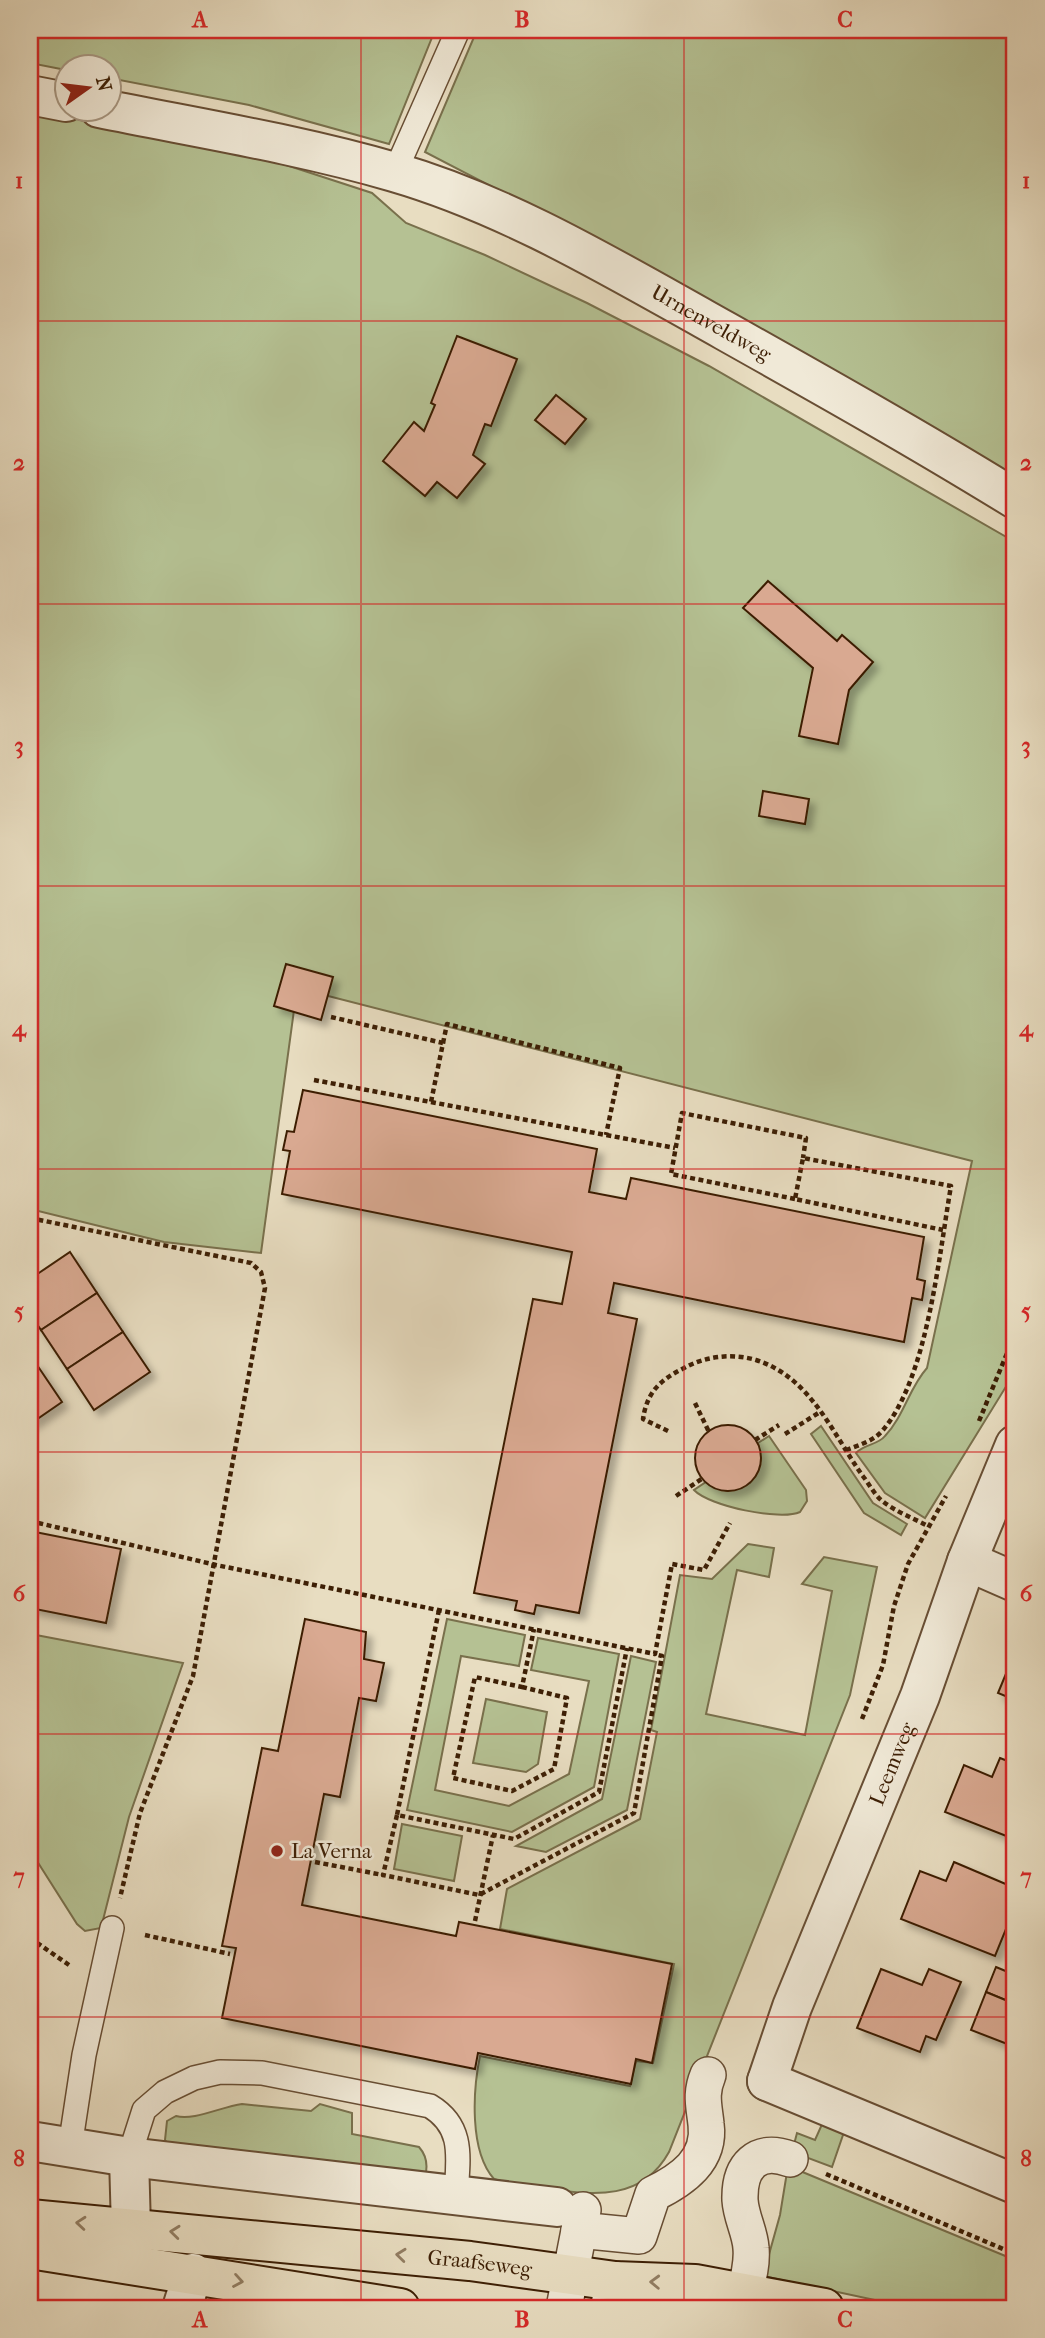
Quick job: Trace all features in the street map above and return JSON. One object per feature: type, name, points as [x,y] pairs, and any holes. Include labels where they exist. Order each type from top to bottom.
[{"type":"main road","name":"Graafseweg","points":[[30,2218],[470,2261],[567,2291],[692,2296],[824,2308]]},
{"type":"main road","points":[[30,2249],[188,2291],[400,2308]]},
{"type":"street","points":[[30,95],[52,99]]},
{"type":"street","name":"Urnenveldweg","points":[[122,113],[260,140],[395,172],[485,206],[567,242],[907,433],[1015,499]]},
{"type":"street","name":"Leemweg","points":[[1015,1445],[967,1561],[920,1696],[792,2007],[767,2081],[1015,2184]]},
{"type":"street","points":[[967,1561],[1015,1582]]},
{"type":"street","points":[[30,2141],[129,2157],[456,2195],[573,2216],[639,2235],[653,2194],[688,2173],[698,2162],[706,2141],[705,2117],[701,2105],[708,2075]]},
{"type":"street","points":[[743,2300],[751,2248],[743,2217],[741,2186],[745,2172],[761,2155],[773,2152],[790,2159]]},
{"type":"street","points":[[129,2157],[131,2228]]},
{"type":"street","points":[[688,2173],[741,2186]]},
{"type":"street","points":[[567,2291],[573,2216]]},
{"type":"lane","points":[[395,172],[458,30]]},
{"type":"lane","points":[[70,2147],[112,1928]]},
{"type":"lane","points":[[129,2157],[144,2110],[164,2092],[194,2078],[220,2072],[262,2073],[430,2106],[444,2115],[454,2132],[459,2152],[456,2195]]},
{"type":"path","points":[[331,1017],[443,1043]]},
{"type":"path","points":[[431,1102],[447,1024],[620,1068],[607,1135]]},
{"type":"path","points":[[314,1080],[675,1148]]},
{"type":"path","points":[[795,1199],[806,1138],[682,1114],[671,1174],[943,1230]]},
{"type":"path","points":[[803,1158],[951,1186],[921,1346],[900,1406],[875,1438],[846,1450]]},
{"type":"path","points":[[30,1219],[251,1262],[261,1272],[265,1287],[216,1565],[193,1676],[139,1813],[112,1928],[230,1954]]},
{"type":"path","points":[[668,1431],[643,1419],[645,1402],[654,1387],[694,1363],[720,1356],[743,1356],[787,1374],[806,1390],[881,1500],[928,1526],[908,1563],[894,1606],[883,1665],[858,1730]]},
{"type":"path","points":[[695,1403],[709,1432]]},
{"type":"path","points":[[785,1434],[820,1412]]},
{"type":"path","points":[[755,1440],[779,1425]]},
{"type":"path","points":[[676,1496],[703,1478]]},
{"type":"path","points":[[30,1521],[216,1565],[662,1656],[634,1813],[480,1895],[315,1863]]},
{"type":"path","points":[[655,1654],[673,1564],[704,1570],[730,1523]]},
{"type":"path","points":[[383,1875],[439,1610]]},
{"type":"path","points":[[522,1687],[534,1629]]},
{"type":"path","points":[[397,1815],[514,1839],[599,1792],[627,1648]]},
{"type":"path","points":[[475,1677],[522,1687],[567,1698],[554,1769],[512,1791],[453,1778],[475,1677]]},
{"type":"path","points":[[475,1921],[493,1835]]},
{"type":"path","points":[[30,1938],[63,1959],[99,1990]]},
{"type":"path","points":[[790,2159],[1015,2253]]},
{"type":"green space","points":[[30,30],[435,30],[389,144],[249,105],[122,81],[122,52],[52,52],[52,67],[30,63]]},
{"type":"green space","points":[[477,30],[1015,30],[1015,484],[560,222],[425,152]]},
{"type":"green space","points":[[30,106],[52,112],[52,122],[87,122],[127,133],[277,162],[372,193],[406,223],[485,255],[587,303],[709,366],[1015,542],[1015,1346],[1007,1385],[925,1518],[885,1493],[856,1453],[879,1441],[892,1428],[927,1368],[972,1161],[297,988],[261,1253],[164,1242],[30,1209]]},
{"type":"green space","points":[[821,1426],[873,1503],[907,1524],[901,1535],[864,1513],[811,1434]]},
{"type":"green space","points":[[769,1436],[806,1490],[807,1501],[800,1512],[777,1515],[745,1510],[714,1501],[694,1490],[706,1482],[727,1491],[750,1483],[761,1460],[758,1443]]},
{"type":"green space","points":[[748,1544],[774,1548],[769,1577],[737,1570],[706,1714],[805,1735],[832,1591],[802,1584],[824,1557],[877,1567],[850,1695],[669,2152],[658,2168],[645,2179],[616,2191],[583,2193],[494,2179],[480,2153],[475,2120],[480,2056],[630,2086],[636,2061],[653,2063],[674,1964],[500,1929],[507,1889],[640,1819],[657,1732],[651,1730],[680,1575],[712,1579]]},
{"type":"green space","points":[[447,1619],[525,1635],[519,1666],[461,1656],[435,1790],[509,1806],[569,1774],[589,1681],[531,1670],[538,1638],[619,1654],[594,1787],[512,1832],[407,1810]]},
{"type":"green space","points":[[36,1635],[183,1663],[129,1817],[101,1928],[85,1931],[77,1924],[30,1850],[30,1665]]},
{"type":"green space","points":[[631,1656],[656,1662],[627,1810],[546,1852],[516,1846],[602,1799]]},
{"type":"green space","points":[[486,1699],[547,1712],[538,1764],[526,1772],[473,1763]]},
{"type":"green space","points":[[402,1824],[462,1836],[454,1881],[394,1869]]},
{"type":"green space","points":[[242,2104],[311,2111],[320,2104],[352,2113],[352,2134],[419,2147],[426,2161],[425,2177],[171,2148],[165,2140],[167,2121],[176,2116],[199,2115]]},
{"type":"green space","points":[[823,2122],[844,2132],[832,2167],[792,2152],[797,2133],[815,2140]]},
{"type":"green space","points":[[788,2166],[1015,2260],[1015,2308],[912,2308],[763,2276],[780,2215]]},
{"type":"building","points":[[457,336],[517,359],[491,426],[485,424],[473,455],[485,464],[457,498],[437,482],[425,496],[383,461],[414,422],[424,431],[435,405],[431,403]]},
{"type":"building","points":[[556,395],[586,419],[565,444],[535,420]]},
{"type":"building","points":[[768,581],[837,641],[842,635],[873,662],[849,690],[838,744],[799,736],[813,668],[743,608]]},
{"type":"building","points":[[763,791],[809,799],[805,824],[759,816]]},
{"type":"building","points":[[286,964],[333,977],[321,1020],[274,1006]]},
{"type":"building","points":[[303,1090],[597,1149],[589,1192],[626,1199],[631,1178],[924,1237],[917,1279],[925,1281],[922,1300],[912,1298],[904,1342],[614,1283],[608,1313],[637,1319],[579,1613],[536,1605],[534,1614],[515,1610],[517,1601],[474,1593],[533,1299],[562,1304],[572,1252],[282,1194],[290,1151],[283,1150],[287,1131],[294,1132]]},
{"type":"building","points":[[70,1252],[97,1293],[41,1330],[30,1314],[30,1279]]},
{"type":"building","points":[[97,1293],[123,1332],[67,1369],[41,1330]]},
{"type":"building","points":[[123,1332],[150,1372],[94,1410],[67,1369]]},
{"type":"building","points":[[35,1362],[62,1402],[30,1424],[30,1366]]},
{"type":"building","points":[[728,1425],[741,1428],[751,1435],[758,1445],[761,1458],[758,1471],[751,1481],[741,1488],[728,1491],[715,1488],[705,1481],[698,1471],[695,1458],[698,1445],[705,1435],[715,1428]]},
{"type":"building","points":[[30,1531],[121,1549],[106,1623],[30,1608]]},
{"type":"building","name":"La Verna","points":[[305,1619],[366,1632],[364,1659],[384,1663],[376,1701],[359,1698],[340,1797],[324,1794],[302,1905],[456,1936],[459,1922],[672,1964],[652,2063],[636,2059],[631,2084],[478,2053],[475,2069],[222,2018],[236,1948],[222,1946],[262,1748],[278,1751]]},
{"type":"building","points":[[1015,1652],[1015,1700],[998,1693]]},
{"type":"building","points":[[1000,1758],[1015,1764],[1014,1839],[945,1812],[964,1765],[992,1777]]},
{"type":"building","points":[[954,1862],[1015,1888],[1015,1907],[995,1956],[901,1919],[920,1871],[946,1881]]},
{"type":"building","points":[[996,1967],[1015,1975],[1015,2004],[986,1992]]},
{"type":"building","points":[[881,1969],[922,1985],[929,1969],[961,1982],[936,2040],[926,2036],[920,2052],[857,2028]]},
{"type":"building","points":[[986,1992],[1015,2004],[1015,2047],[971,2030]]},
{"type":"place","name":"La Verna","points":[[277,1851]]}]
